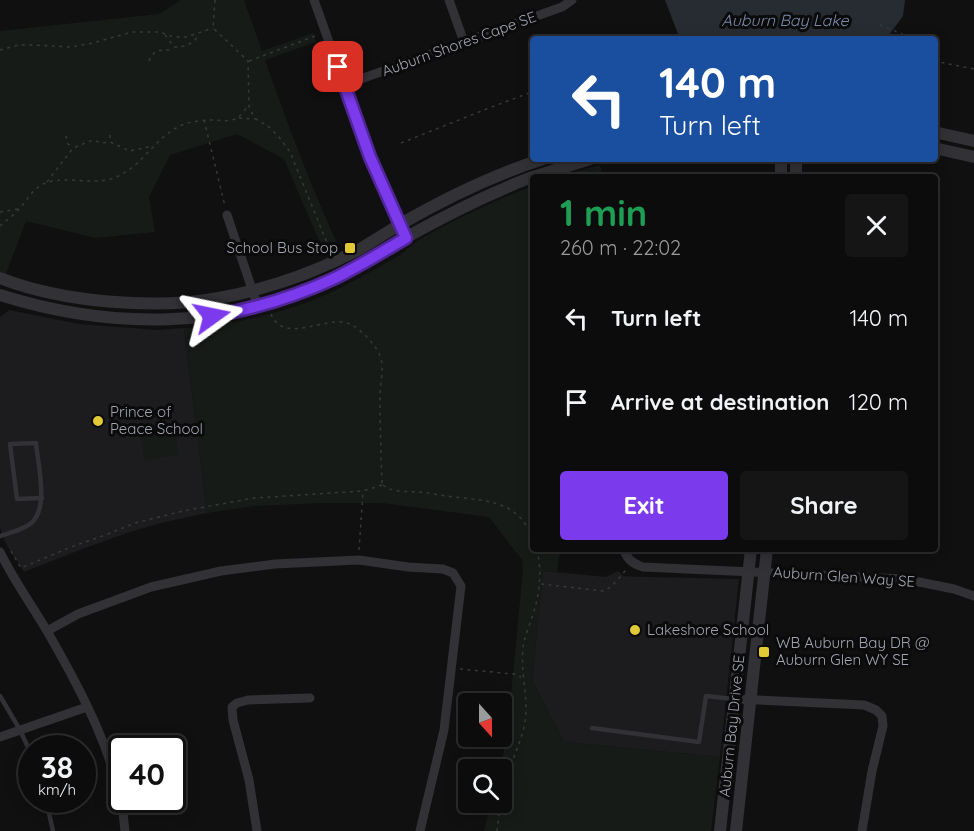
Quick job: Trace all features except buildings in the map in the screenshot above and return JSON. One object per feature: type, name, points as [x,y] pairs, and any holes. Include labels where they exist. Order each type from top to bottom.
[{"type":"street","points":[[314,0],[370,157],[406,238]]},
{"type":"street","points":[[449,0],[464,42]]},
{"type":"street","name":"Auburn Shores Cape SE","points":[[344,85],[562,7],[572,0]]},
{"type":"street","points":[[938,133],[974,141]]},
{"type":"street","points":[[938,149],[974,157]]},
{"type":"street","points":[[1,282],[68,296],[136,303],[196,301],[253,291],[285,282],[323,266],[460,193],[536,162]]},
{"type":"street","points":[[542,174],[580,162]]},
{"type":"street","points":[[0,295],[50,309],[135,320],[170,320],[264,308],[333,279],[457,210],[530,178]]},
{"type":"street","points":[[227,215],[253,291],[264,308]]},
{"type":"street","points":[[0,552],[47,631],[101,736],[120,800],[125,831]]},
{"type":"street","points":[[625,552],[632,562]]},
{"type":"street","name":"Auburn Bay Drive SE","points":[[720,831],[751,552]]},
{"type":"street","name":"Auburn Bay Drive SE","points":[[736,831],[767,552]]},
{"type":"street","points":[[47,631],[78,615],[151,587],[211,573],[275,564],[359,560],[408,567],[443,568],[453,573],[460,586],[444,730],[420,831]]},
{"type":"street","name":"Auburn Glen Way SE","points":[[632,562],[643,567],[904,579],[954,589],[974,596]]},
{"type":"street","points":[[257,831],[252,795],[232,718],[232,707],[248,700],[310,698]]},
{"type":"street","points":[[735,699],[864,705],[876,710],[882,717],[883,726],[872,771],[862,831]]},
{"type":"street","points":[[0,737],[87,707]]},
{"type":"lane","points":[[0,536],[28,526],[39,515],[42,498],[36,443],[10,444],[17,499],[42,498]]},
{"type":"lane","points":[[0,696],[22,735]]},
{"type":"lane","points":[[592,728],[699,742],[706,696],[735,699]]},
{"type":"lane","points":[[49,813],[53,831]]},
{"type":"path","points":[[213,28],[215,0]]},
{"type":"path","points":[[880,25],[902,36]]},
{"type":"path","points":[[0,50],[18,45],[71,47],[132,32],[159,32],[174,37],[186,37],[213,28]]},
{"type":"path","points":[[213,28],[248,61],[249,106],[256,119]]},
{"type":"path","points":[[248,61],[325,32]]},
{"type":"path","points":[[689,36],[694,33]]},
{"type":"path","points":[[165,34],[174,47]]},
{"type":"path","points":[[149,61],[152,54],[158,50],[172,50],[174,47],[190,45],[196,39],[195,34]]},
{"type":"path","points":[[938,62],[974,69]]},
{"type":"path","points":[[401,144],[530,93]]},
{"type":"path","points":[[238,118],[249,106]]},
{"type":"path","points":[[0,226],[40,185],[64,180],[116,178],[146,155],[166,134],[184,124],[204,120],[256,119],[279,136],[290,152],[331,253]]},
{"type":"path","points":[[204,120],[227,215]]},
{"type":"path","points":[[110,135],[110,142]]},
{"type":"path","points":[[66,136],[67,143],[73,148]]},
{"type":"path","points":[[46,183],[73,148],[93,140],[100,143],[110,142],[130,151],[153,146]]},
{"type":"path","points":[[0,212],[19,209]]},
{"type":"path","points":[[264,308],[275,322],[289,328],[346,322],[358,328],[375,346],[381,358],[382,485]]},
{"type":"path","points":[[11,551],[21,568],[135,523],[183,511],[254,498],[363,492],[382,485]]},
{"type":"path","points":[[382,485],[390,490],[423,492],[506,506],[524,522],[530,533]]},
{"type":"path","points":[[359,560],[363,492]]},
{"type":"path","points":[[512,763],[525,724],[523,647],[540,584],[537,552]]},
{"type":"path","points":[[540,584],[603,591],[611,587],[632,562]]},
{"type":"path","points":[[450,668],[514,674],[523,677]]},
{"type":"path","points":[[497,831],[499,813]]},
{"type":"shaded area","points":[[181,0],[244,0],[262,51],[313,33],[316,42],[265,60],[320,205],[341,252],[327,259],[284,159],[237,134],[170,155],[149,197],[155,232],[95,238],[26,221],[6,274],[0,272],[0,31],[159,14]]},
{"type":"shaded area","points":[[600,165],[602,174],[568,174]]},
{"type":"shaded area","points":[[530,187],[530,552],[560,552],[557,572],[543,571],[532,680],[564,742],[720,757],[711,831],[484,831],[488,813],[512,813],[512,759],[502,759],[505,747],[512,747],[511,693],[523,570],[522,560],[489,517],[382,503],[255,506],[207,513],[184,328],[242,321],[282,311],[319,298],[402,254],[418,240]]},
{"type":"shaded area","name":"Prince of Peace School","points":[[9,310],[79,324],[158,330],[184,328],[207,513],[127,533],[24,572],[6,544],[0,528],[0,317]]},
{"type":"shaded area","points":[[176,428],[178,455],[144,461],[141,430]]},
{"type":"shaded area","name":"Lakeshore School","points":[[543,571],[606,577],[618,571],[624,576],[638,577],[739,579],[720,757],[564,742],[532,680]]},
{"type":"water","name":"Auburn Bay Lake","points":[[665,0],[905,0],[903,16],[888,36],[679,36]]},
{"type":"place","name":"School Bus Stop","points":[[350,248]]},
{"type":"place","name":"Prince of Peace School","points":[[98,421]]},
{"type":"place","name":"Lakeshore School","points":[[635,630]]},
{"type":"place","name":"WB Auburn Bay DR @ Auburn Glen WY SE","points":[[764,652]]},
{"type":"route","points":[[212,316],[268,304],[306,291],[366,262],[406,238],[370,157],[338,67]]}]
